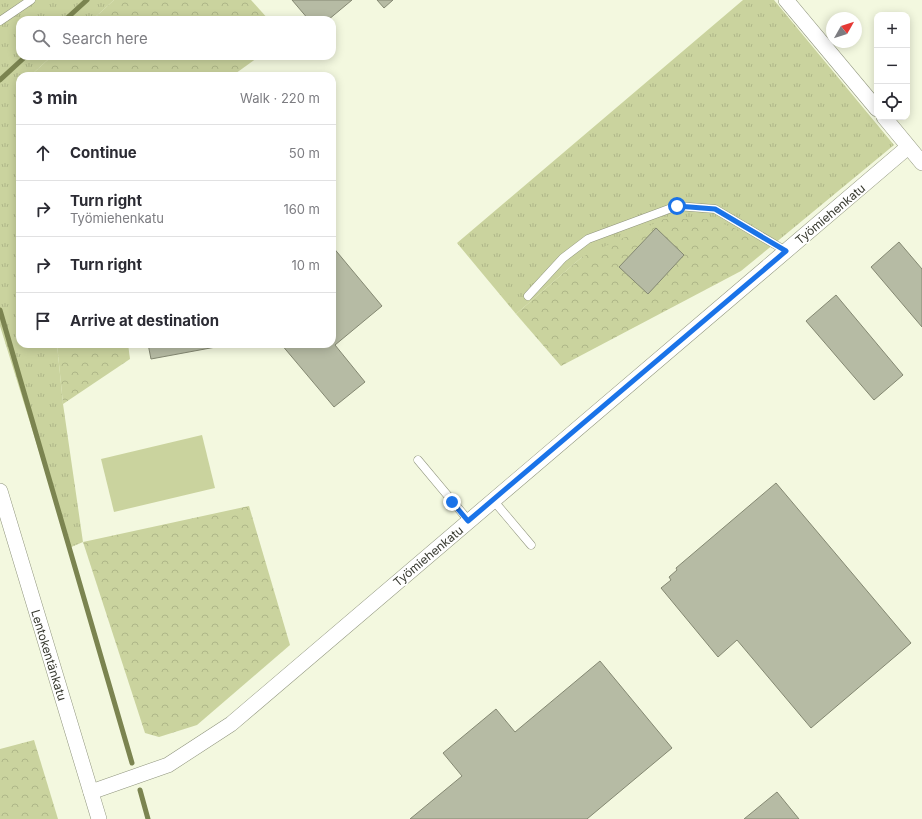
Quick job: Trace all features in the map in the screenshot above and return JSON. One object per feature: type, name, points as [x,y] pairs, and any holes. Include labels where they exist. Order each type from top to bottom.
[{"type":"street","points":[[786,0],[874,105]]},
{"type":"street","points":[[886,120],[922,163]]},
{"type":"street","name":"Työmiehenkatu","points":[[91,792],[168,765],[231,724],[908,147]]},
{"type":"street","name":"Lentokentänkatu","points":[[0,491],[3,512],[99,819]]},
{"type":"lane","points":[[0,20],[31,0]]},
{"type":"lane","points":[[528,296],[563,258],[588,239],[677,206],[715,209],[786,251]]},
{"type":"lane","points":[[418,460],[468,521]]},
{"type":"lane","points":[[493,500],[531,545]]},
{"type":"green space","points":[[0,0],[114,0],[96,16],[16,16],[16,60],[48,60],[34,72],[16,72],[16,348],[57,348],[63,404],[83,542],[69,548],[0,326]]},
{"type":"green space","points":[[114,0],[251,0],[265,16],[96,16]]},
{"type":"green space","points":[[743,0],[774,0],[894,145],[774,244],[582,257],[516,314],[457,243]]},
{"type":"green space","points":[[48,60],[254,60],[238,72],[34,72]]},
{"type":"green space","points":[[664,219],[711,219],[774,244],[741,271],[561,366],[516,314],[582,257]]},
{"type":"green space","points":[[57,348],[129,348],[130,359],[63,404]]},
{"type":"green space","points":[[202,435],[215,488],[114,512],[101,459]]},
{"type":"green space","points":[[249,506],[290,645],[197,725],[159,737],[145,733],[83,542]]},
{"type":"green space","points":[[34,740],[58,819],[0,819],[0,749]]},
{"type":"building","points":[[292,0],[352,0],[333,16],[306,16]]},
{"type":"building","points":[[377,0],[393,0],[384,8]]},
{"type":"building","points":[[656,228],[684,255],[648,294],[619,267]]},
{"type":"building","points":[[899,242],[922,269],[922,327],[871,267]]},
{"type":"building","points":[[336,251],[382,306],[336,344]]},
{"type":"building","points":[[836,295],[903,375],[874,400],[806,321]]},
{"type":"building","points":[[336,346],[365,382],[334,407],[284,348],[336,348]]},
{"type":"building","points":[[149,348],[210,348],[151,359]]},
{"type":"building","points":[[776,483],[911,643],[811,728],[737,640],[718,657],[661,588],[671,580],[669,577],[677,570],[676,568]]},
{"type":"building","points":[[600,661],[672,748],[587,819],[410,819],[462,776],[443,753],[496,709],[515,732]]},
{"type":"building","points":[[777,792],[799,819],[744,819]]},
{"type":"waterway","points":[[69,16],[87,0]]},
{"type":"waterway","points":[[0,80],[22,60]]},
{"type":"waterway","points":[[0,310],[132,763]]},
{"type":"waterway","points":[[140,790],[148,819]]},
{"type":"route","points":[[452,502],[468,521],[786,251],[715,209],[677,206]]}]
